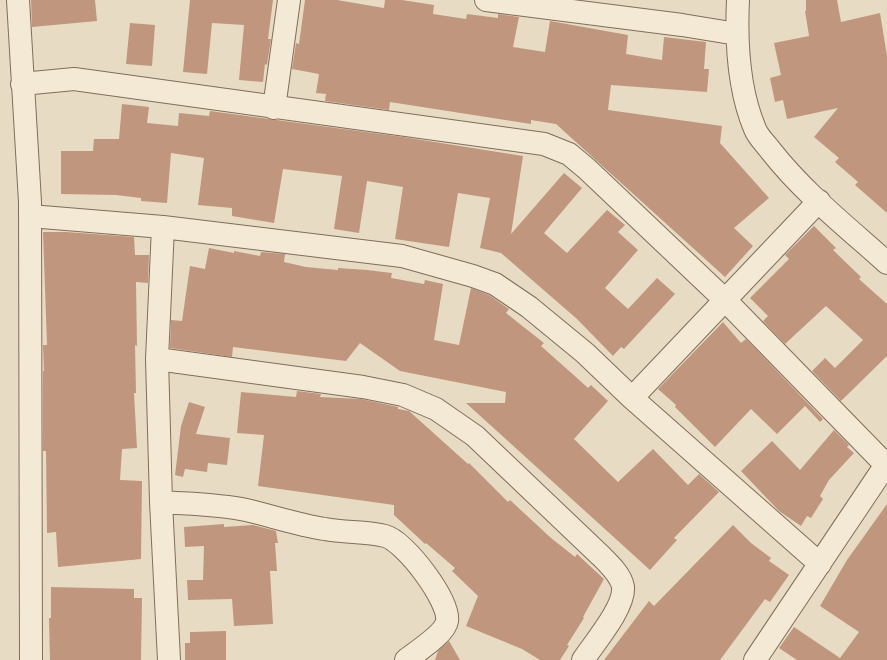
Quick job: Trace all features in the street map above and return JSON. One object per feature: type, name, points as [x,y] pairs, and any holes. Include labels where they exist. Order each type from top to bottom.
[{"type":"street","points":[[18,0],[30,216],[31,660]]},
{"type":"street","points":[[274,108],[289,0]]},
{"type":"street","points":[[486,0],[536,3],[737,34]]},
{"type":"street","points":[[738,0],[737,34],[744,98],[755,130],[780,161],[819,202],[887,263]]},
{"type":"street","points":[[22,84],[74,80],[544,144],[568,154],[587,169],[725,300],[886,464],[755,660]]},
{"type":"street","points":[[632,398],[819,202]]},
{"type":"street","points":[[30,216],[163,227],[402,256],[473,276],[495,284],[529,307],[585,353],[632,398],[820,564]]},
{"type":"street","points":[[163,227],[157,359],[161,502],[169,660]]},
{"type":"street","points":[[157,359],[403,395],[436,409],[469,432],[616,571],[623,585],[622,598],[583,660]]},
{"type":"street","points":[[161,502],[244,510],[296,524],[326,530],[386,536],[402,546],[418,563],[446,609],[447,622],[440,632],[406,660]]},
{"type":"building","points":[[31,0],[95,0],[97,21],[32,27]]},
{"type":"building","points":[[190,0],[273,0],[268,39],[271,39],[267,65],[265,64],[263,82],[239,80],[244,25],[212,23],[207,74],[183,72]]},
{"type":"building","points":[[305,0],[337,0],[384,8],[385,0],[402,0],[434,5],[433,14],[466,19],[467,14],[498,18],[498,14],[519,17],[513,47],[545,52],[550,21],[628,35],[626,54],[662,60],[664,37],[706,42],[704,69],[709,69],[707,92],[611,85],[608,110],[722,126],[720,143],[769,198],[734,228],[753,246],[725,277],[556,124],[531,120],[531,124],[390,102],[389,110],[325,101],[326,94],[316,93],[319,74],[292,69],[296,43],[299,44]]},
{"type":"building","points":[[806,0],[837,0],[841,22],[880,13],[887,56],[887,213],[855,185],[858,182],[835,162],[839,158],[814,137],[838,108],[787,119],[783,100],[775,102],[770,78],[781,75],[774,43],[809,36],[805,11]]},
{"type":"building","points":[[130,23],[155,25],[152,66],[126,64]]},
{"type":"building","points":[[122,104],[149,107],[147,123],[178,126],[179,113],[209,116],[210,111],[403,137],[523,156],[511,234],[564,173],[582,188],[544,233],[567,253],[607,210],[625,225],[618,232],[638,250],[605,288],[628,309],[657,278],[675,294],[624,349],[621,347],[613,356],[577,319],[501,253],[480,248],[490,198],[458,193],[449,247],[395,239],[403,187],[367,181],[359,233],[334,229],[342,176],[283,169],[274,223],[232,216],[232,208],[198,205],[204,158],[171,153],[167,203],[141,201],[141,198],[116,195],[61,194],[61,151],[93,151],[94,139],[119,139]]},
{"type":"building","points":[[814,226],[836,248],[833,250],[861,277],[859,279],[887,304],[887,356],[841,401],[812,371],[825,358],[835,368],[863,340],[826,306],[785,344],[763,321],[768,316],[750,298],[789,259],[785,255]]},
{"type":"building","points":[[43,232],[66,232],[134,237],[135,255],[149,255],[148,283],[136,282],[137,346],[135,345],[136,393],[134,393],[137,448],[122,449],[120,480],[142,481],[141,559],[58,567],[56,532],[47,533],[46,451],[43,451],[43,345],[47,345]]},
{"type":"building","points":[[209,248],[260,256],[261,252],[285,254],[284,262],[306,267],[338,270],[338,268],[367,270],[392,273],[391,278],[424,284],[425,280],[443,284],[434,340],[459,345],[471,288],[489,295],[509,309],[506,313],[544,343],[541,346],[588,388],[591,385],[608,401],[574,439],[618,482],[653,449],[688,485],[699,474],[719,492],[674,538],[677,540],[650,570],[466,403],[505,403],[506,392],[400,371],[360,343],[346,361],[233,347],[232,357],[170,348],[171,320],[182,321],[190,266],[205,269]]},
{"type":"building","points":[[723,322],[741,343],[746,339],[823,419],[820,422],[805,406],[777,434],[751,409],[715,447],[675,407],[676,405],[658,389]]},
{"type":"building","points":[[297,391],[321,394],[320,397],[361,399],[398,407],[398,409],[409,411],[468,464],[469,463],[508,502],[510,500],[551,538],[575,557],[577,554],[604,579],[583,617],[584,618],[567,645],[569,646],[560,660],[540,660],[522,649],[466,626],[478,596],[452,571],[455,568],[426,543],[425,544],[394,515],[394,505],[258,486],[264,435],[237,433],[241,392],[296,397]]},
{"type":"building","points":[[189,402],[205,407],[196,434],[230,438],[227,465],[208,463],[207,472],[185,469],[183,477],[175,475],[181,426]]},
{"type":"building","points":[[834,430],[849,445],[847,447],[854,453],[829,480],[820,496],[823,499],[811,518],[807,516],[801,526],[779,511],[741,471],[772,441],[800,470]]},
{"type":"building","points":[[887,504],[887,660],[797,660],[779,648],[794,627],[840,658],[859,632],[820,606],[847,560]]},
{"type":"building","points":[[224,524],[224,527],[253,525],[276,531],[278,543],[275,543],[277,571],[270,571],[273,624],[234,626],[232,599],[188,600],[187,580],[203,580],[204,546],[185,547],[184,527]]},
{"type":"building","points":[[733,525],[751,543],[771,558],[769,561],[789,575],[770,602],[765,599],[720,660],[604,660],[649,601],[654,606]]},
{"type":"building","points":[[51,587],[134,589],[134,598],[142,598],[141,660],[50,660],[49,618],[51,618]]},
{"type":"building","points":[[226,631],[226,660],[185,660],[185,643],[190,643],[190,632]]},
{"type":"building","points":[[449,641],[460,660],[435,660],[438,651]]}]
